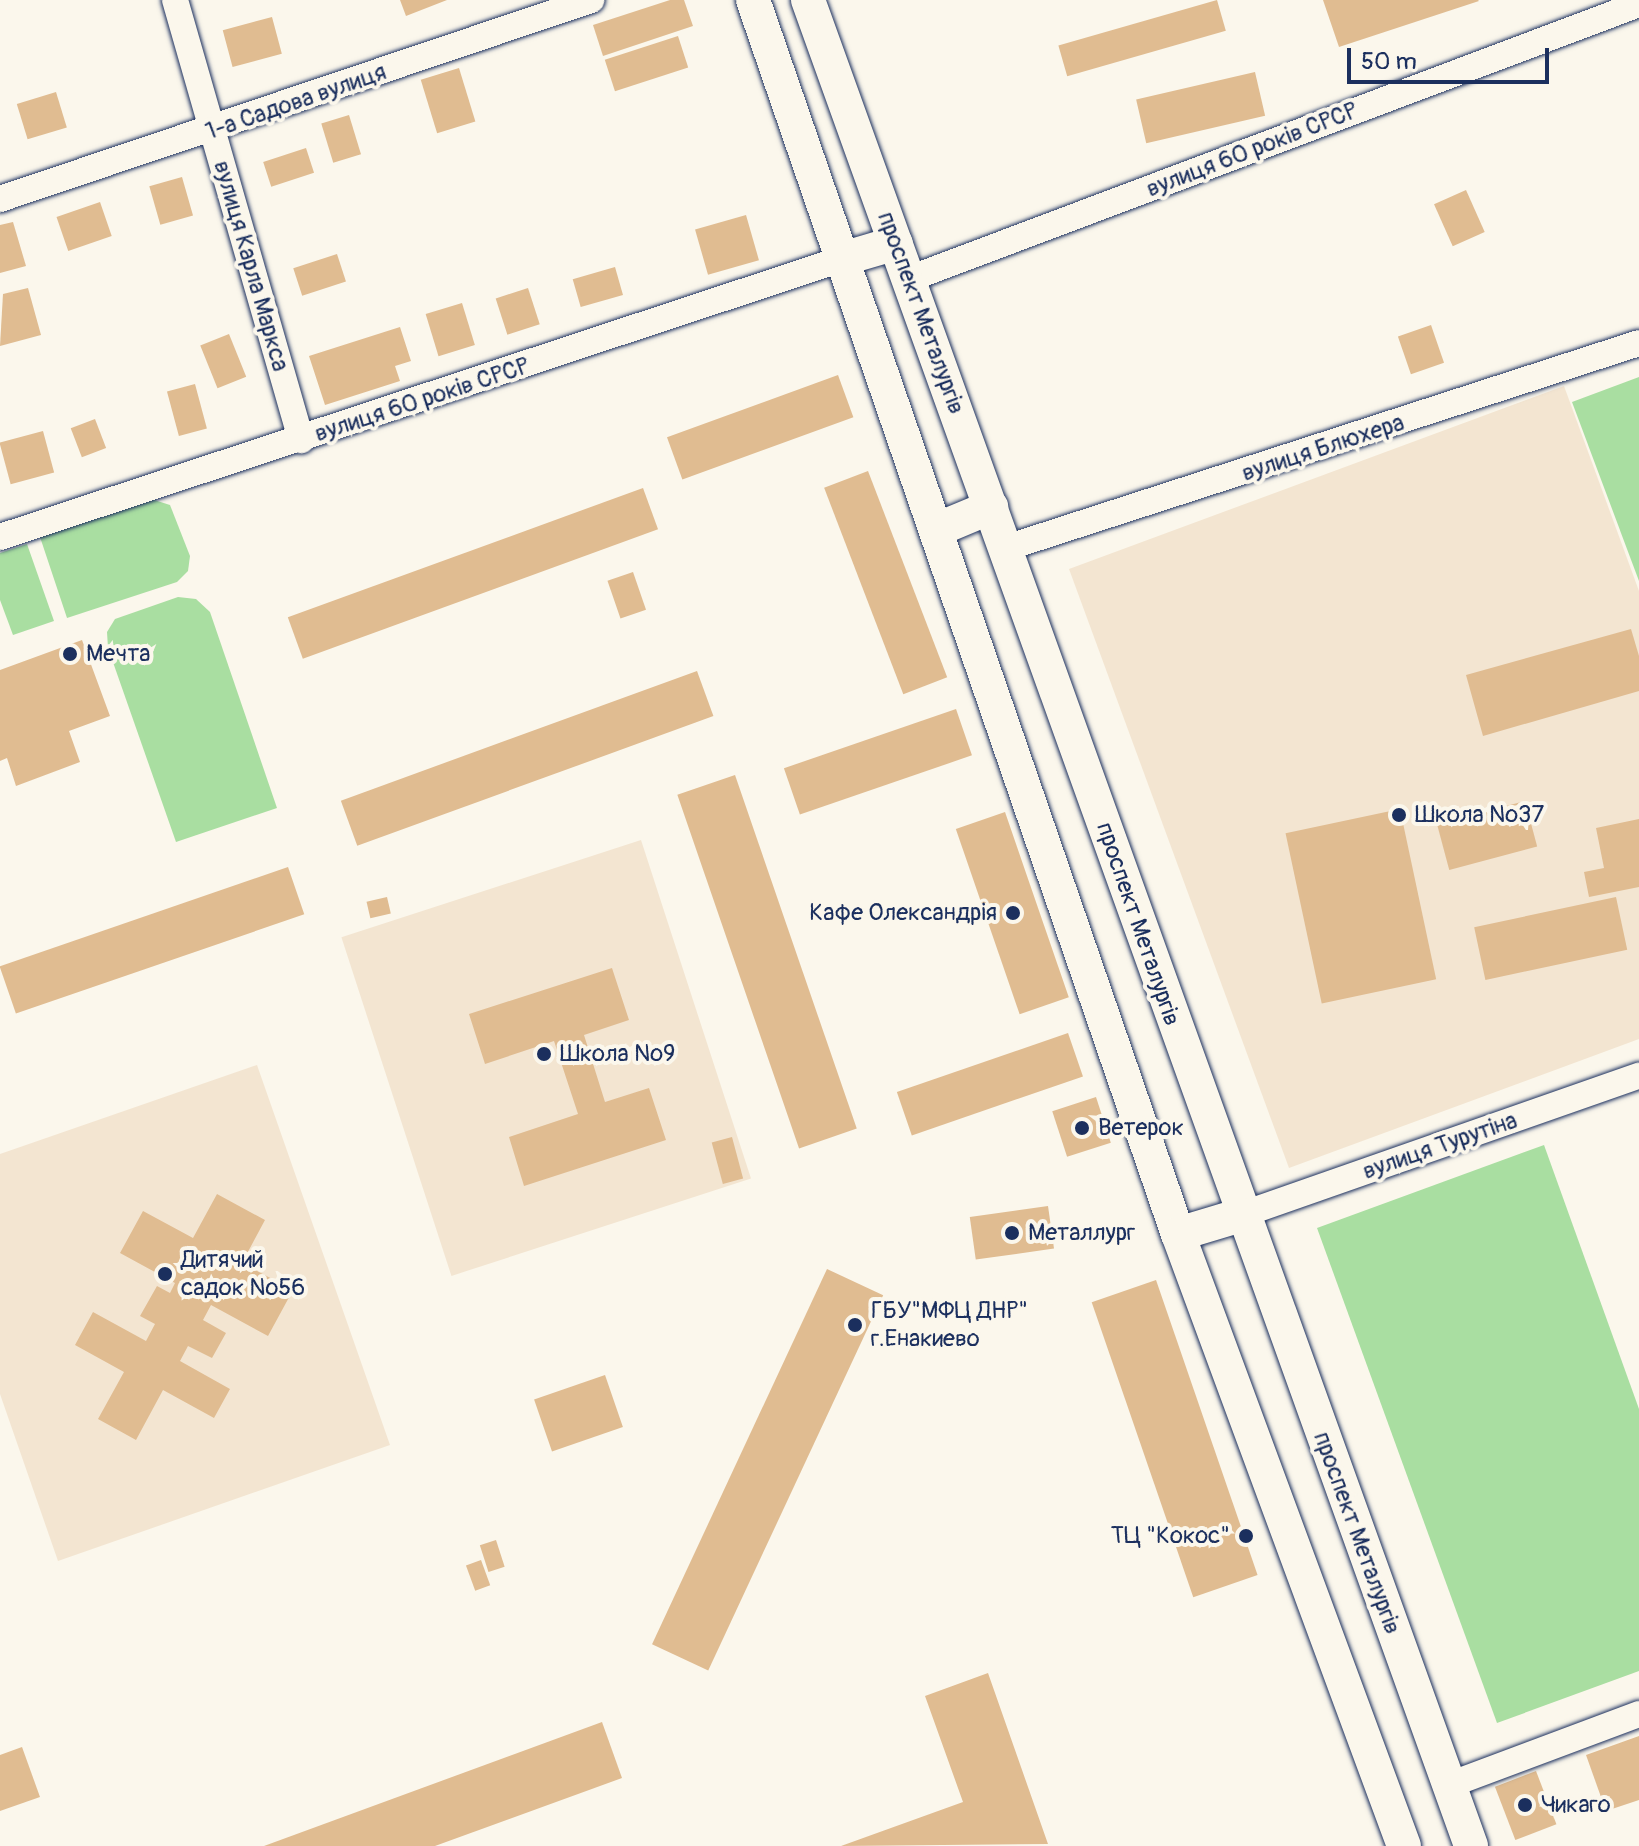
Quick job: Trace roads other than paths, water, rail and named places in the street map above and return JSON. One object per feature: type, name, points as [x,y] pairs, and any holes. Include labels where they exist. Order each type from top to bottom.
[{"type":"street","name":"вулиця Карла Маркса","points":[[175,0],[301,440]]},
{"type":"street","name":"1-а Садова вулиця","points":[[0,199],[213,132],[591,0]]},
{"type":"street","points":[[753,0],[1178,1234],[1404,1846]]},
{"type":"street","name":"проспект Металургів","points":[[808,0],[1006,548],[1241,1215],[1471,1846]]},
{"type":"street","name":"вулиця 60 років СРСР","points":[[909,279],[1639,4]]},
{"type":"street","points":[[842,259],[896,243]]},
{"type":"street","name":"вулиця 60 років СРСР","points":[[0,537],[842,259]]},
{"type":"street","name":"вулиця Блюхера","points":[[1006,548],[1639,343]]},
{"type":"street","points":[[936,530],[991,507]]},
{"type":"street","name":"вулиця Турутіна","points":[[1241,1215],[1639,1076]]},
{"type":"street","points":[[1178,1234],[1241,1215]]},
{"type":"street","points":[[1449,1785],[1639,1714]]},
{"type":"place","name":"Мечта","points":[[70,654]]},
{"type":"place","name":"Школа №37","points":[[1399,815]]},
{"type":"place","name":"Кафе Олександрія","points":[[1013,913]]},
{"type":"place","name":"Школа №9","points":[[544,1054]]},
{"type":"place","name":"Ветерок","points":[[1082,1128]]},
{"type":"place","name":"Металлург","points":[[1012,1233]]},
{"type":"place","name":"Дитячий садок №56","points":[[165,1274]]},
{"type":"place","name":"ГБУ\"МФЦ ДНР\" г.Енакиево","points":[[855,1325]]},
{"type":"place","name":"ТЦ \"Кокос\"","points":[[1246,1536]]},
{"type":"place","name":"Чикаго","points":[[1525,1805]]}]
